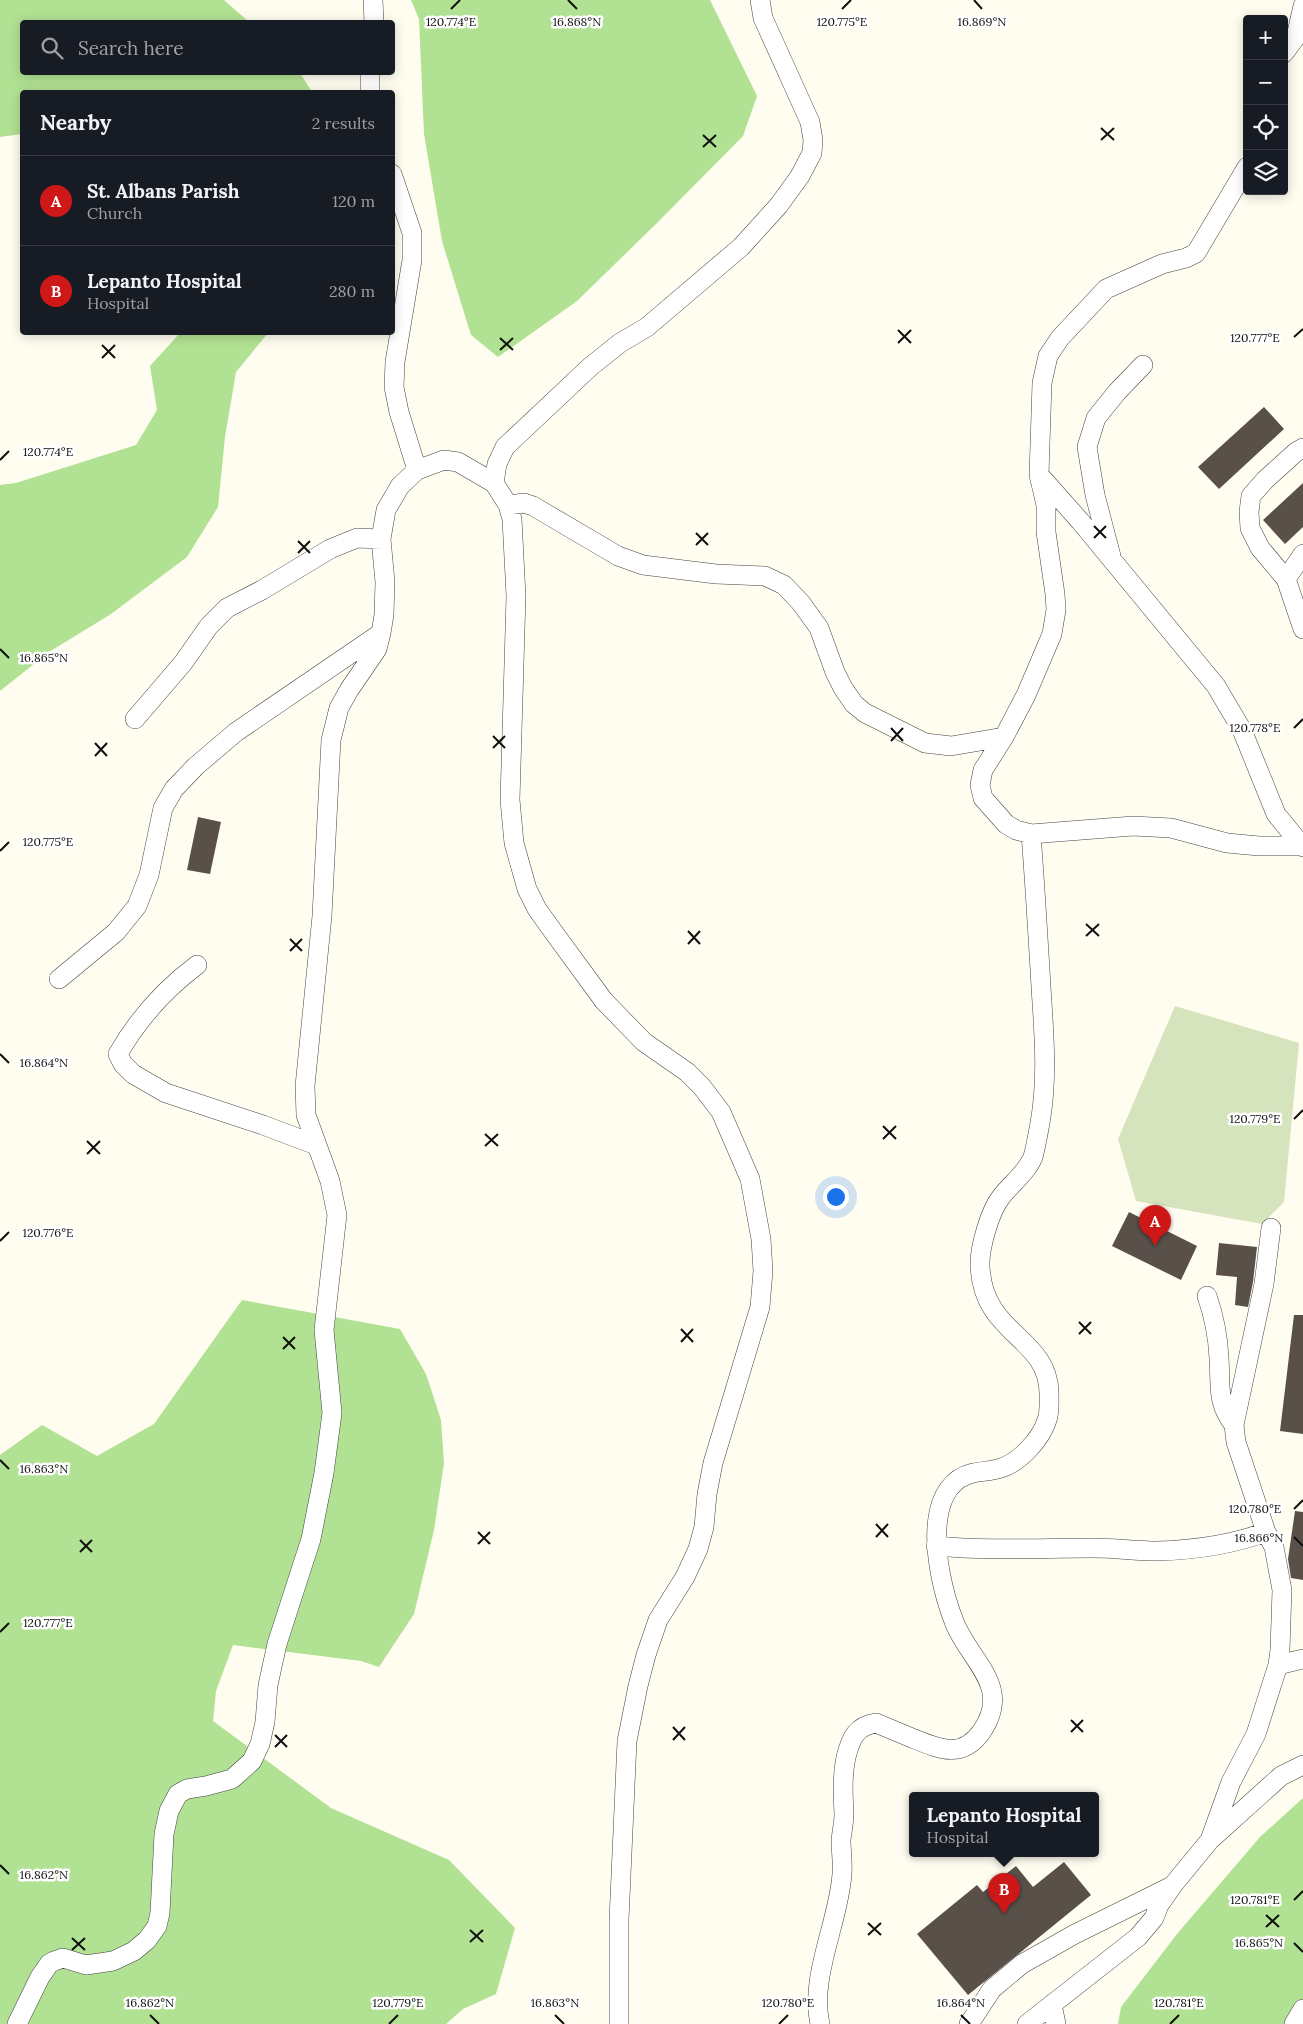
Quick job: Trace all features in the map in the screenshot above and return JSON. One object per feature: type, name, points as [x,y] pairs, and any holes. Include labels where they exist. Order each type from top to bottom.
[{"type":"street","points":[[373,0],[374,20]]},
{"type":"street","points":[[494,483],[497,464],[505,447],[590,367],[620,343],[647,327],[741,246],[779,205],[800,176],[812,153],[813,140],[810,122],[763,18],[760,0]]},
{"type":"street","points":[[1288,48],[1296,38],[1303,6]]},
{"type":"street","points":[[370,75],[370,90]]},
{"type":"street","points":[[1243,174],[1196,253],[1186,258],[1162,264],[1106,289],[1060,338],[1048,356],[1042,383],[1039,475],[1046,504],[1046,532],[1056,610],[1052,634],[1026,695],[1004,737],[983,770],[980,785],[983,798],[1006,824],[1016,830],[1032,834],[1133,826],[1171,828],[1227,843],[1259,846],[1303,846]]},
{"type":"street","points":[[395,183],[412,233],[412,260],[395,362],[394,387],[399,412],[417,470]]},
{"type":"street","points":[[1113,562],[1095,495],[1087,447],[1096,418],[1117,392],[1143,365]]},
{"type":"street","points":[[1303,448],[1265,480],[1251,496],[1249,512],[1250,528],[1260,548],[1286,579],[1303,629]]},
{"type":"street","points":[[17,2024],[40,1977],[49,1964],[63,1958],[86,1965],[113,1961],[134,1951],[147,1940],[157,1926],[160,1913],[164,1834],[169,1811],[178,1794],[187,1789],[206,1786],[232,1778],[252,1762],[260,1744],[265,1722],[268,1685],[277,1644],[311,1540],[324,1473],[332,1413],[324,1330],[337,1216],[330,1181],[306,1115],[305,1086],[322,916],[331,740],[339,708],[377,649],[381,633],[384,615],[385,582],[381,539],[386,510],[400,486],[417,470],[444,460],[458,462],[494,483],[508,505],[512,519],[516,596],[510,800],[514,843],[527,889],[537,909],[604,1001],[644,1042],[687,1072],[702,1087],[721,1112],[750,1179],[761,1247],[763,1271],[760,1307],[713,1463],[707,1494],[704,1527],[698,1549],[685,1577],[658,1620],[646,1655],[630,1720],[627,1741],[619,1920],[619,2024]]},
{"type":"street","points":[[1039,475],[1080,521],[1216,686],[1242,730],[1276,814],[1303,846]]},
{"type":"street","points":[[508,505],[524,504],[534,506],[618,556],[643,565],[716,574],[765,576],[784,584],[801,602],[819,628],[843,688],[854,704],[865,713],[925,743],[950,746],[1004,737]]},
{"type":"street","points":[[135,719],[183,662],[209,626],[227,608],[262,590],[330,549],[357,538],[381,539]]},
{"type":"street","points":[[1286,579],[1303,554]]},
{"type":"street","points":[[59,979],[116,932],[137,906],[148,875],[162,808],[174,789],[196,766],[236,732],[381,633]]},
{"type":"street","points":[[820,2024],[818,2017],[820,1980],[842,1875],[841,1839],[844,1815],[842,1792],[846,1756],[856,1730],[865,1725],[876,1723],[940,1750],[957,1750],[966,1747],[982,1732],[992,1713],[994,1702],[992,1688],[956,1627],[947,1602],[936,1546],[938,1518],[944,1497],[952,1482],[961,1476],[1000,1468],[1015,1462],[1040,1435],[1048,1419],[1049,1379],[1041,1363],[1025,1342],[995,1312],[985,1294],[980,1266],[989,1224],[1000,1198],[1032,1159],[1040,1122],[1046,1076],[1032,834]]},
{"type":"street","points":[[196,965],[171,985],[129,1035],[118,1054],[123,1064],[133,1074],[166,1093],[263,1125],[316,1146]]},
{"type":"street","points":[[1210,1840],[1231,1782],[1256,1734],[1278,1665],[1282,1590],[1274,1547],[1266,1532],[1236,1442],[1234,1425],[1263,1292],[1271,1228]]},
{"type":"street","points":[[1207,1296],[1214,1316],[1222,1405],[1234,1425]]},
{"type":"street","points":[[936,1546],[972,1550],[1095,1548],[1157,1551],[1214,1546],[1246,1540],[1266,1532]]},
{"type":"street","points":[[1278,1665],[1303,1659]]},
{"type":"street","points":[[1028,2024],[1138,1937],[1154,1918],[1159,1906],[1173,1885],[1210,1840],[1281,1776],[1303,1765]]},
{"type":"street","points":[[969,2024],[992,1989],[1022,1964],[1075,1934],[1173,1885]]},
{"type":"street","points":[[1052,2004],[1056,2024]]},
{"type":"street","points":[[1294,2024],[1303,2009]]},
{"type":"green space","points":[[0,0],[224,0],[247,20],[20,20],[20,75],[301,75],[311,90],[20,90],[20,134],[0,137]]},
{"type":"green space","points":[[411,0],[710,0],[757,96],[743,136],[658,222],[577,301],[498,357],[471,335],[442,241],[424,134],[419,19]]},
{"type":"green space","points":[[178,335],[266,335],[236,372],[225,437],[218,507],[187,557],[111,614],[49,652],[0,691],[0,485],[16,483],[136,445],[157,410],[150,366]]},
{"type":"green space","points":[[1175,1006],[1299,1043],[1284,1202],[1262,1224],[1136,1201],[1118,1139]]},
{"type":"green space","points":[[242,1300],[400,1329],[426,1374],[441,1420],[444,1463],[434,1530],[414,1614],[379,1667],[361,1661],[233,1645],[216,1691],[213,1721],[331,1808],[449,1860],[515,1928],[496,1994],[463,2009],[446,2024],[0,2024],[0,1455],[42,1425],[97,1456],[154,1424]]},
{"type":"green space","points":[[1303,1798],[1303,2024],[1118,2024],[1121,2007],[1177,1934],[1260,1837]]},
{"type":"building","points":[[1264,407],[1284,429],[1219,489],[1198,467]]},
{"type":"building","points":[[1303,483],[1303,527],[1285,544],[1263,520]]},
{"type":"building","points":[[198,817],[221,822],[210,874],[187,870]]},
{"type":"building","points":[[1129,1212],[1197,1246],[1181,1280],[1112,1246]]},
{"type":"building","points":[[1219,1243],[1257,1247],[1248,1307],[1235,1305],[1237,1277],[1216,1275]]},
{"type":"building","points":[[1294,1315],[1303,1315],[1303,1434],[1280,1431]]},
{"type":"building","points":[[1295,1511],[1303,1512],[1303,1580],[1291,1578],[1288,1559]]},
{"type":"building","points":[[1064,1862],[1091,1895],[968,1995],[917,1934],[977,1885],[983,1892],[1016,1866],[1033,1887]]},
{"type":"place","name":"St. Albans Parish","points":[[1155,1246]]},
{"type":"place","name":"Lepanto Hospital","points":[[1004,1914]]}]
